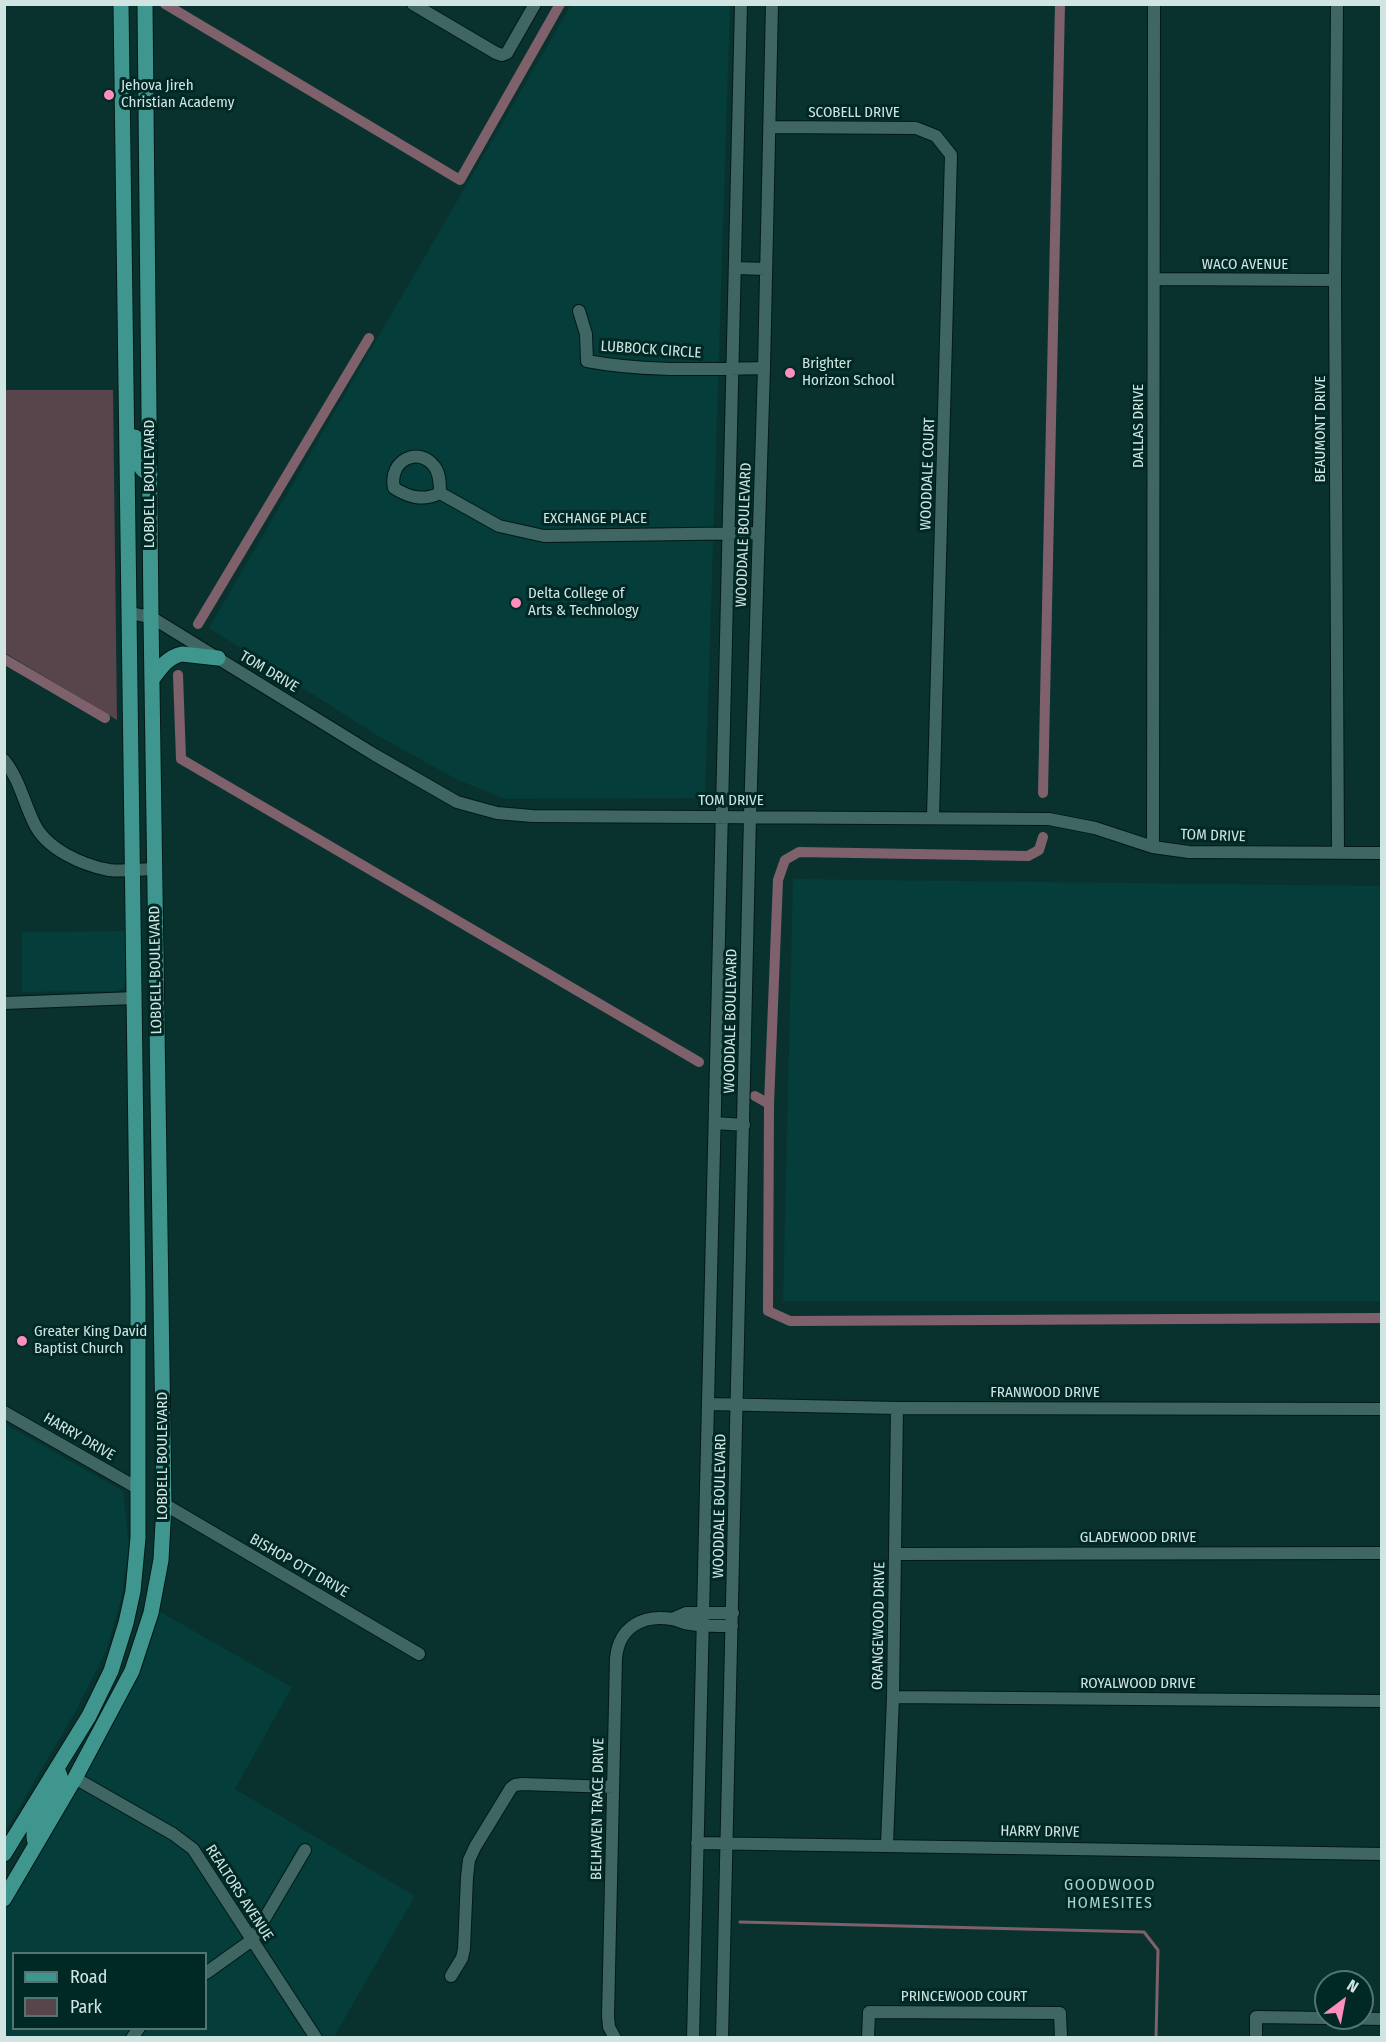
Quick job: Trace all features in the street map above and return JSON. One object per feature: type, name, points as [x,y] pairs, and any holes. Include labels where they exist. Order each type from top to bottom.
[{"type":"main road","name":"LOBDELL BOULEVARD","points":[[4,1854],[89,1716],[111,1671],[121,1642],[133,1591],[136,1564],[139,1489],[134,869],[121,4]]},
{"type":"main road","name":"LOBDELL BOULEVARD","points":[[4,1899],[75,1778],[132,1671],[151,1613],[161,1560],[164,1504],[145,4]]},
{"type":"main road","points":[[123,131],[129,142],[132,181],[147,190]]},
{"type":"main road","points":[[125,363],[149,362]]},
{"type":"main road","points":[[126,412],[134,423],[135,445],[140,468],[150,474]]},
{"type":"main road","points":[[153,678],[165,662],[182,654],[218,658]]},
{"type":"main road","points":[[137,1268],[160,1267]]},
{"type":"main road","points":[[139,1489],[164,1504]]},
{"type":"main road","points":[[57,1767],[75,1778]]},
{"type":"main road","points":[[36,1844],[33,1835],[37,1822],[59,1782],[57,1767]]},
{"type":"street","points":[[413,4],[502,55],[507,52],[535,4]]},
{"type":"street","name":"WOODDALE BOULEVARD","points":[[693,2037],[741,4]]},
{"type":"street","name":"WOODDALE BOULEVARD","points":[[722,2037],[750,816],[764,368],[772,4]]},
{"type":"street","name":"DALLAS DRIVE","points":[[1153,847],[1155,4]]},
{"type":"street","name":"BEAUMONT DRIVE","points":[[1337,4],[1335,280],[1338,853]]},
{"type":"street","name":"SCOBELL DRIVE","points":[[769,128],[916,128],[936,136]]},
{"type":"street","name":"WOODDALE COURT","points":[[933,817],[951,155],[936,136]]},
{"type":"street","points":[[735,268],[766,269]]},
{"type":"street","name":"WACO AVENUE","points":[[1154,279],[1335,280]]},
{"type":"street","name":"LUBBOCK CIRCLE","points":[[579,311],[586,334],[587,361],[607,365],[651,368],[764,368]]},
{"type":"street","name":"EXCHANGE PLACE","points":[[441,493],[499,526],[544,536],[759,533]]},
{"type":"street","name":"TOM DRIVE","points":[[129,613],[151,617],[375,755],[457,802],[497,813],[532,816],[1049,819],[1095,828],[1153,847],[1189,852],[1382,853]]},
{"type":"street","points":[[4,760],[35,825],[52,844],[78,861],[111,870],[155,869]]},
{"type":"street","points":[[134,946],[156,946]]},
{"type":"street","points":[[4,1003],[135,998]]},
{"type":"street","points":[[715,1123],[744,1125]]},
{"type":"street","name":"FRANWOOD DRIVE","points":[[708,1404],[897,1408],[1382,1409]]},
{"type":"street","name":"ORANGEWOOD DRIVE","points":[[887,1844],[893,1697],[897,1408]]},
{"type":"street","name":"HARRY DRIVE","points":[[4,1412],[139,1489]]},
{"type":"street","name":"BISHOP OTT DRIVE","points":[[164,1504],[419,1654]]},
{"type":"street","name":"GLADEWOOD DRIVE","points":[[895,1554],[1382,1553]]},
{"type":"street","name":"BELHAVEN TRACE DRIVE","points":[[615,2037],[609,2027],[608,2016],[616,1658],[619,1643],[636,1623],[654,1618],[672,1619],[686,1613],[703,1619]]},
{"type":"street","points":[[703,1619],[732,1613]]},
{"type":"street","points":[[703,1619],[732,1626]]},
{"type":"street","name":"ROYALWOOD DRIVE","points":[[893,1697],[1382,1701]]},
{"type":"street","name":"REALTORS AVENUE","points":[[75,1778],[183,1840],[199,1858],[316,2037]]},
{"type":"street","points":[[451,1976],[462,1958],[464,1949],[467,1876],[471,1854],[511,1788],[522,1784],[613,1787]]},
{"type":"street","name":"HARRY DRIVE","points":[[697,1843],[887,1844],[1382,1854]]},
{"type":"street","points":[[207,1972],[252,1940],[305,1850]]},
{"type":"street","name":"PRINCEWOOD COURT","points":[[868,2037],[869,2012],[893,2012],[1060,2013],[1061,2037]]},
{"type":"street","points":[[1256,2037],[1256,2017],[1314,2018]]},
{"type":"shaded area","points":[[571,5],[730,5],[705,798],[505,799],[458,780],[378,736],[209,628]]},
{"type":"shaded area","points":[[793,879],[1381,886],[1381,1301],[783,1301]]},
{"type":"shaded area","points":[[127,931],[127,979],[123,989],[22,992],[22,932]]},
{"type":"shaded area","points":[[5,1424],[123,1491],[129,1545],[122,1596],[106,1651],[78,1707],[5,1832]]},
{"type":"shaded area","points":[[157,1610],[292,1687],[235,1789],[415,1896],[334,2037],[139,2037],[144,2032],[141,2030],[207,2030],[207,1952],[12,1952],[12,2030],[130,2030],[123,2037],[5,2038],[5,1908],[120,1711],[137,1673]]},
{"type":"green space","points":[[5,390],[113,390],[117,720],[5,653]]},
{"type":"waterway","points":[[165,4],[460,180],[560,4]]},
{"type":"waterway","points":[[1043,793],[1060,4]]},
{"type":"waterway","points":[[198,624],[369,338]]},
{"type":"waterway","points":[[4,659],[105,718]]},
{"type":"waterway","points":[[178,675],[181,759],[699,1062]]},
{"type":"waterway","points":[[1043,837],[1039,850],[1028,856],[799,852],[785,860],[778,880],[769,1104],[768,1311],[790,1321],[1382,1318]]},
{"type":"waterway","points":[[755,1096],[769,1104]]},
{"type":"waterway","points":[[740,1922],[1144,1932],[1158,1950],[1156,2038]]},
{"type":"place","name":"Jehova Jireh Christian Academy","points":[[109,95]]},
{"type":"place","name":"Brighter Horizon School","points":[[790,373]]},
{"type":"place","name":"Delta College of Arts & Technology","points":[[516,603]]},
{"type":"place","name":"Greater King David Baptist Church","points":[[22,1341]]},
{"type":"district","name":"GOODWOOD HOMESITES","points":[[1110,1895]]}]
